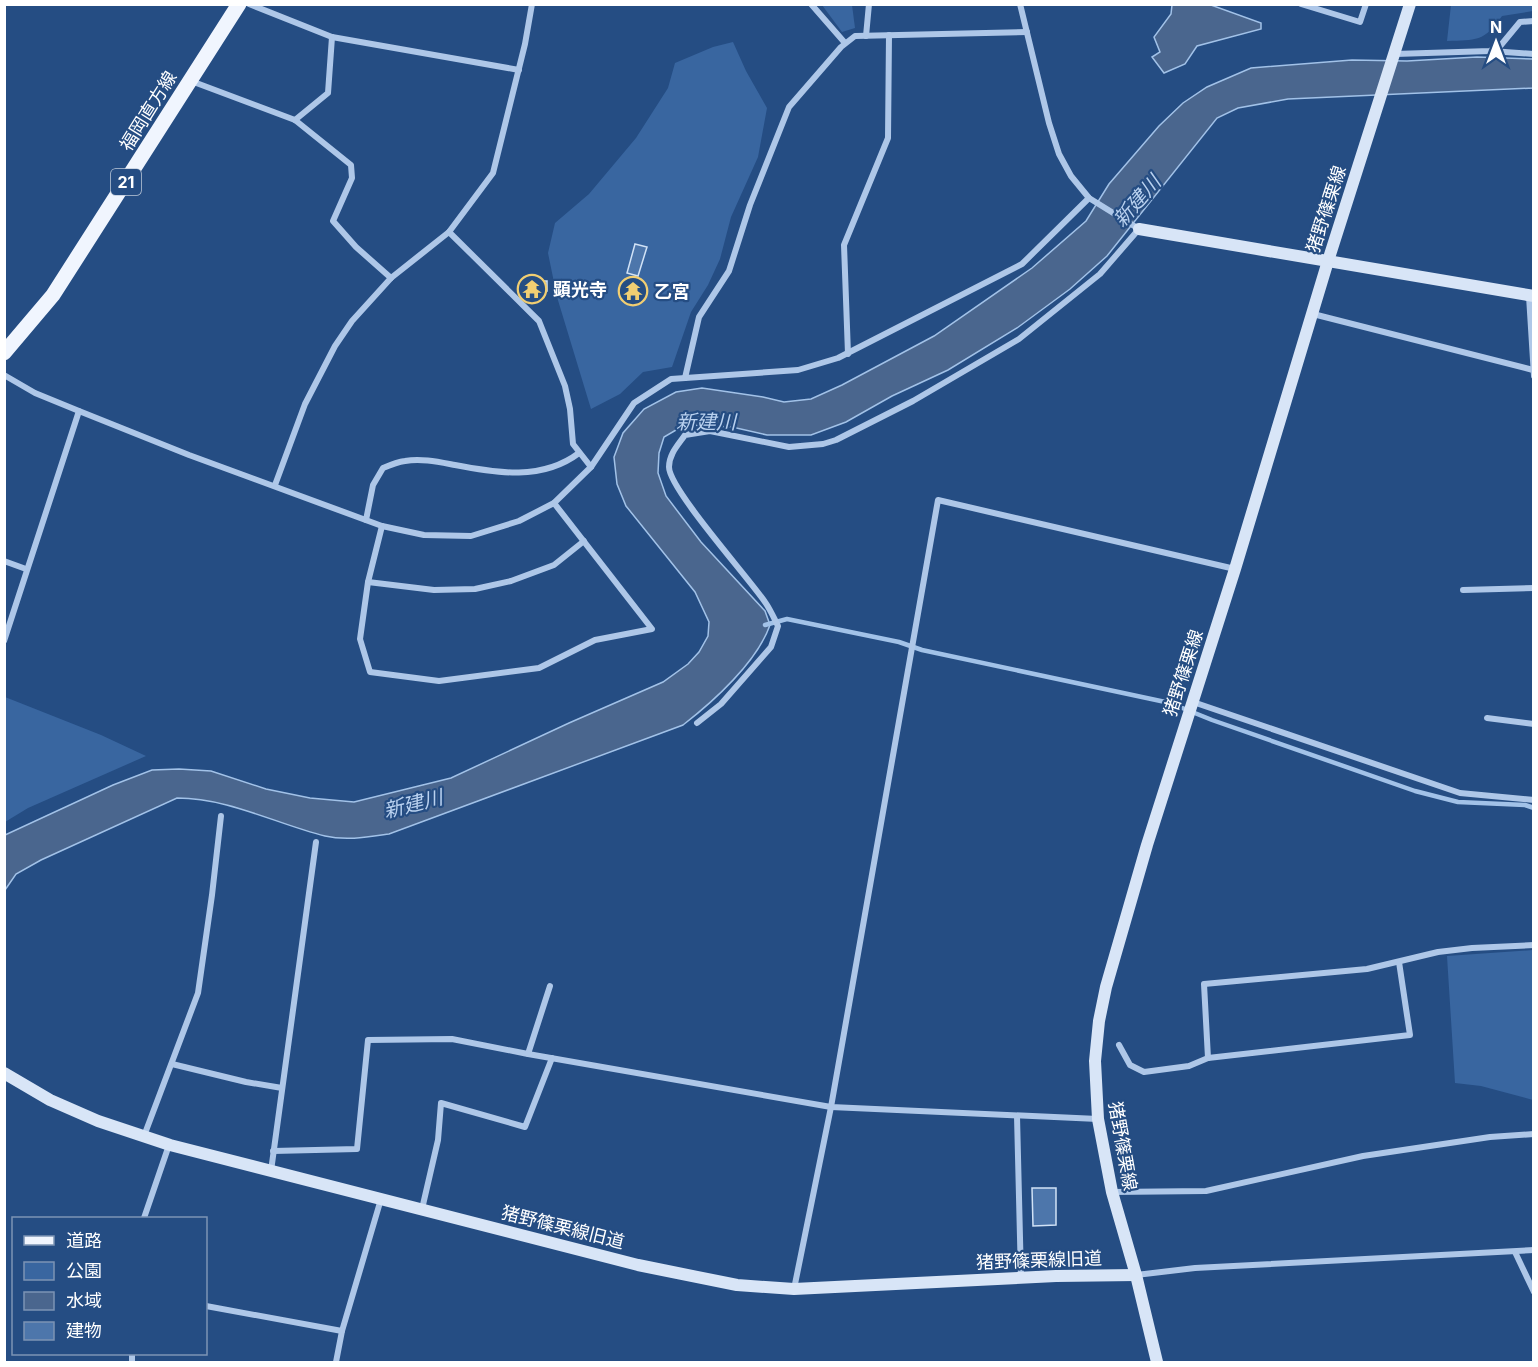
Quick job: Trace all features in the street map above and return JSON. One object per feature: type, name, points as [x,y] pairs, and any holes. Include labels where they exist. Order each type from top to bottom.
[{"type":"main road","name":"福岡直方線","points":[[4,353],[53,295],[239,4]]},
{"type":"street","points":[[249,4],[332,37],[519,70]]},
{"type":"street","points":[[275,485],[305,404],[335,346],[352,321],[391,278],[449,232],[493,173],[519,70],[532,4]]},
{"type":"street","points":[[812,4],[845,43]]},
{"type":"street","points":[[866,36],[869,4]]},
{"type":"street","points":[[1020,4],[1049,123],[1059,154],[1071,176],[1089,198],[1139,229],[1531,295],[1533,376]]},
{"type":"street","points":[[1301,4],[1360,22],[1366,4]]},
{"type":"street","name":"猪野篠栗線","points":[[1157,1362],[1136,1275],[1112,1192],[1098,1119],[1095,1061],[1099,1021],[1106,987],[1147,845],[1410,4]]},
{"type":"street","points":[[1490,51],[1501,45],[1520,22],[1533,21]]},
{"type":"street","points":[[685,378],[699,317],[729,271],[750,205],[789,107],[845,43],[855,36],[1027,32]]},
{"type":"street","points":[[848,354],[844,245],[888,138],[889,35]]},
{"type":"street","points":[[296,120],[328,93],[332,37]]},
{"type":"street","points":[[1394,54],[1490,51],[1533,54]]},
{"type":"street","points":[[191,80],[296,120],[351,165],[352,178],[333,221],[356,247],[391,278]]},
{"type":"street","points":[[4,375],[35,393],[189,455],[382,526],[424,535],[471,536],[519,521],[554,503],[591,467],[634,403],[671,379],[798,370],[848,354],[1022,264],[1089,198]]},
{"type":"street","points":[[697,723],[721,705],[771,647],[778,626],[765,601],[733,564],[676,485],[669,469],[673,452],[686,435],[710,431],[789,447],[823,444],[836,440],[913,401],[1019,339],[1100,274],[1139,229]]},
{"type":"street","points":[[449,232],[539,321],[565,386],[570,409],[573,444],[591,467]]},
{"type":"street","points":[[1313,314],[1533,370]]},
{"type":"street","points":[[4,641],[79,411]]},
{"type":"street","points":[[366,520],[373,485],[383,468],[404,460],[432,460],[479,470],[519,474],[545,470],[579,453]]},
{"type":"street","points":[[794,1289],[831,1107],[938,500],[1235,569]]},
{"type":"street","points":[[382,526],[368,582],[360,639],[370,672],[439,681],[539,668],[595,640],[652,629],[554,503]]},
{"type":"street","points":[[368,582],[434,590],[475,589],[511,581],[554,565],[584,541]]},
{"type":"street","points":[[4,561],[26,570]]},
{"type":"street","points":[[1463,590],[1533,588]]},
{"type":"street","points":[[1193,701],[1460,793],[1533,800]]},
{"type":"street","points":[[1487,718],[1533,724]]},
{"type":"street","points":[[144,1136],[198,993],[221,816]]},
{"type":"street","points":[[271,1171],[316,842]]},
{"type":"street","points":[[1208,1058],[1204,984],[1367,969],[1438,952],[1533,945]]},
{"type":"street","points":[[1119,1045],[1130,1065],[1144,1072],[1190,1066],[1208,1058],[1410,1035],[1400,962]]},
{"type":"street","points":[[528,1054],[550,986]]},
{"type":"street","points":[[273,1151],[357,1149],[368,1040],[452,1039],[831,1107],[1098,1119]]},
{"type":"street","points":[[422,1209],[438,1140],[441,1103],[525,1127],[552,1058]]},
{"type":"street","points":[[172,1064],[246,1082],[282,1088]]},
{"type":"street","name":"猪野篠栗線旧道","points":[[4,1073],[50,1100],[98,1121],[170,1144],[638,1265],[737,1285],[794,1289],[1136,1275]]},
{"type":"street","points":[[1017,1116],[1021,1278]]},
{"type":"street","points":[[1112,1192],[1206,1191],[1363,1156],[1490,1137],[1533,1134]]},
{"type":"street","points":[[144,1217],[170,1144]]},
{"type":"street","points":[[336,1362],[342,1331],[381,1198]]},
{"type":"street","points":[[1136,1275],[1196,1268],[1533,1250]]},
{"type":"street","points":[[1515,1252],[1533,1292]]},
{"type":"street","points":[[207,1306],[342,1331]]},
{"type":"green space","points":[[822,5],[852,5],[855,28],[842,32]]},
{"type":"green space","points":[[1451,5],[1533,5],[1533,11],[1502,16],[1490,31],[1479,38],[1447,41]]},
{"type":"green space","points":[[733,42],[767,108],[758,157],[731,217],[720,259],[708,285],[691,312],[672,367],[643,372],[620,394],[591,409],[557,297],[548,253],[555,223],[589,194],[636,138],[668,88],[675,63],[713,47]]},
{"type":"green space","points":[[5,697],[101,735],[146,756],[28,808],[5,822]]},
{"type":"green space","points":[[1533,950],[1533,1100],[1481,1086],[1455,1083],[1447,956]]},
{"type":"water","points":[[1172,5],[1211,5],[1261,23],[1261,29],[1197,46],[1185,64],[1164,73],[1152,57],[1160,52],[1154,37],[1171,14]]},
{"type":"water","name":"新建川","points":[[1477,57],[1533,59],[1533,88],[1288,99],[1238,108],[1217,118],[1107,256],[1070,289],[1017,328],[948,370],[892,396],[846,422],[811,435],[767,435],[732,427],[689,425],[664,437],[659,453],[658,473],[666,496],[701,542],[765,611],[770,625],[764,639],[745,667],[721,693],[683,725],[389,834],[357,838],[325,836],[215,802],[177,798],[41,860],[16,874],[5,890],[5,835],[113,785],[152,770],[211,771],[266,789],[310,798],[354,802],[451,778],[663,682],[688,664],[699,652],[708,636],[709,622],[695,592],[626,506],[617,484],[614,457],[623,433],[644,409],[676,392],[702,388],[784,402],[811,399],[934,336],[1032,268],[1086,221],[1109,184],[1159,126],[1183,103],[1207,87],[1251,68],[1352,60],[1407,61]]},
{"type":"building","points":[[635,244],[647,247],[638,276],[627,273]]},
{"type":"building","points":[[534,281],[547,281],[547,291],[534,291]]},
{"type":"building","points":[[1032,1188],[1056,1188],[1056,1225],[1033,1226]]},
{"type":"waterway","points":[[765,625],[787,619],[1170,703],[1212,720],[1415,791],[1458,802],[1525,805],[1534,808]]},
{"type":"place","name":"顕光寺","points":[[532,289]]},
{"type":"place","name":"乙宮","points":[[633,291]]}]
